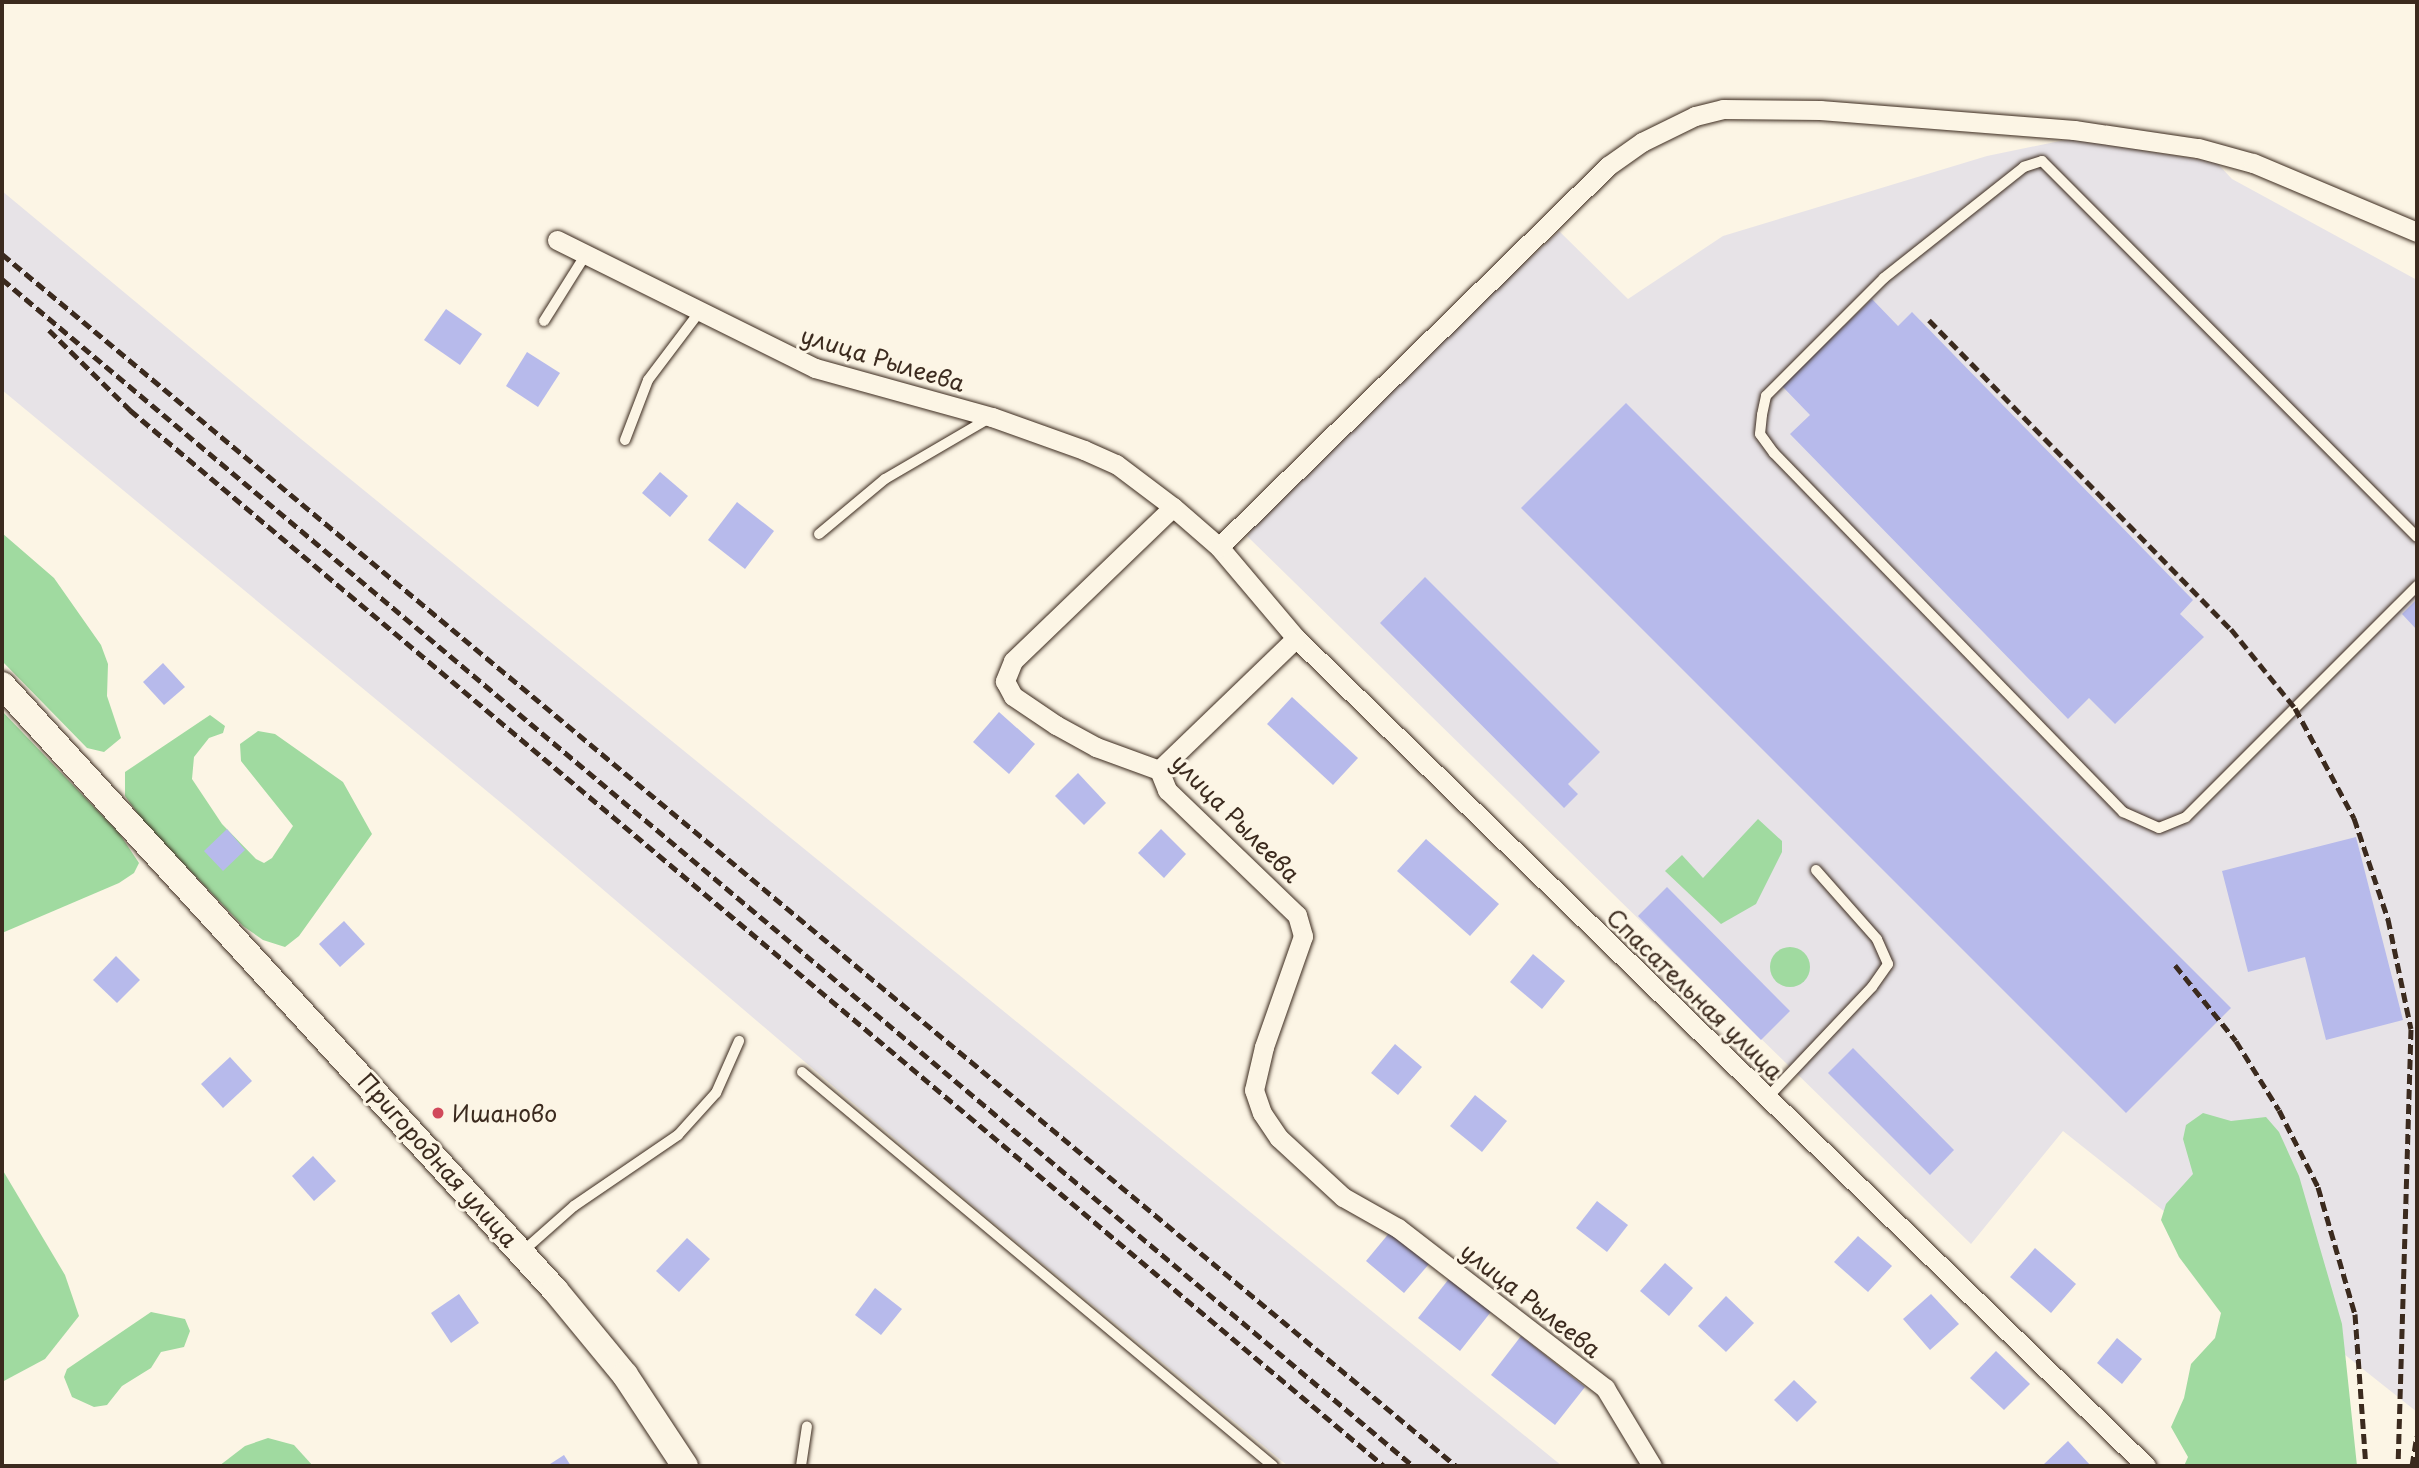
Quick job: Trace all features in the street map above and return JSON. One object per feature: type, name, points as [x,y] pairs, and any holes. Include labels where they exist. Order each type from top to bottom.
[{"type":"main road","name":"Пригородная улица","points":[[2,685],[521,1252],[625,1375],[685,1466]]},
{"type":"street","points":[[1219,547],[1598,175],[1642,142],[1695,116],[1723,109],[1820,110],[2074,130],[2198,148],[2253,163],[2417,233]]},
{"type":"street","name":"улица Рылеева","points":[[557,240],[698,314],[815,368],[992,417],[1116,464],[1173,507],[1013,661],[1005,681],[1013,696],[1056,725],[1096,747],[1159,770],[1167,790],[1275,893],[1301,925],[1300,949],[1257,1074],[1255,1098],[1268,1122],[1343,1197],[1398,1228],[1605,1388],[1652,1466]]},
{"type":"street","name":"Спасательная улица","points":[[1173,507],[1219,547],[1296,638],[2146,1466]]},
{"type":"street","points":[[1159,770],[1296,638]]},
{"type":"lane","points":[[2417,537],[2042,161],[2024,167],[1884,278],[1766,396],[1762,415],[1760,434],[1774,453],[2123,811],[2159,828],[2186,817],[2417,586]]},
{"type":"lane","points":[[544,321],[586,254]]},
{"type":"lane","points":[[625,440],[648,380],[698,314]]},
{"type":"lane","points":[[819,534],[885,479],[992,417]]},
{"type":"lane","points":[[1766,1098],[1872,987],[1888,964],[1877,939],[1816,870]]},
{"type":"lane","points":[[521,1252],[574,1206],[678,1135],[716,1093],[739,1041]]},
{"type":"lane","points":[[802,1072],[1273,1466]]},
{"type":"lane","points":[[801,1466],[807,1426]]},
{"type":"shaded area","points":[[2070,139],[2216,162],[2232,179],[2417,280],[2417,1412],[2063,1131],[1971,1244],[1247,536],[1265,510],[1371,405],[1559,231],[1628,299],[1723,236],[1987,156]]},
{"type":"shaded area","points":[[2,191],[301,439],[1562,1466],[1288,1466],[990,1220],[511,811],[2,390]]},
{"type":"green space","points":[[2,533],[54,578],[101,645],[108,664],[107,696],[121,738],[104,752],[87,748],[2,661]]},
{"type":"green space","points":[[2,711],[119,833],[139,863],[134,873],[119,883],[2,933]]},
{"type":"green space","points":[[210,715],[225,726],[223,733],[209,738],[194,757],[192,779],[222,824],[256,859],[264,863],[272,858],[293,826],[241,761],[240,744],[258,731],[275,734],[343,782],[372,834],[299,936],[285,947],[263,940],[243,926],[144,822],[125,796],[125,772]]},
{"type":"green space","points":[[1758,819],[1782,841],[1782,852],[1756,904],[1721,924],[1665,871],[1682,855],[1703,878]]},
{"type":"green space","points":[[1790,947],[1804,953],[1810,967],[1804,981],[1790,987],[1776,981],[1770,967],[1776,953]]},
{"type":"green space","points":[[2203,1113],[2231,1121],[2266,1117],[2279,1132],[2299,1176],[2342,1324],[2357,1466],[2184,1466],[2188,1457],[2171,1427],[2184,1398],[2191,1364],[2215,1338],[2221,1313],[2179,1257],[2161,1220],[2166,1204],[2193,1174],[2183,1139],[2186,1125]]},
{"type":"green space","points":[[2,1169],[65,1275],[79,1316],[45,1359],[2,1382]]},
{"type":"green space","points":[[151,1312],[185,1319],[190,1331],[184,1347],[161,1352],[151,1368],[122,1386],[107,1405],[94,1407],[72,1397],[64,1377],[67,1369]]},
{"type":"green space","points":[[268,1438],[294,1445],[313,1466],[219,1466],[245,1446]]},
{"type":"building","points":[[1872,299],[1898,326],[1912,312],[2193,600],[2180,614],[2204,637],[2115,724],[2089,698],[2068,719],[1790,434],[1810,415],[1782,386]]},
{"type":"building","points":[[446,309],[482,334],[460,365],[424,340]]},
{"type":"building","points":[[527,352],[560,373],[538,407],[506,386]]},
{"type":"building","points":[[1626,403],[2231,1008],[2126,1113],[1521,508]]},
{"type":"building","points":[[660,472],[688,496],[670,517],[642,493]]},
{"type":"building","points":[[737,502],[774,531],[745,569],[708,540]]},
{"type":"building","points":[[1425,577],[1600,752],[1568,784],[1578,794],[1564,808],[1380,623]]},
{"type":"building","points":[[2417,599],[2417,630],[2402,614]]},
{"type":"building","points":[[163,663],[185,687],[164,705],[143,682]]},
{"type":"building","points":[[1292,697],[1358,758],[1333,785],[1267,724]]},
{"type":"building","points":[[999,712],[1035,744],[1009,774],[973,742]]},
{"type":"building","points":[[1078,773],[1106,803],[1084,825],[1055,796]]},
{"type":"building","points":[[227,829],[245,850],[223,871],[204,851]]},
{"type":"building","points":[[1161,829],[1186,854],[1164,878],[1138,853]]},
{"type":"building","points":[[2356,837],[2403,1020],[2326,1040],[2305,957],[2248,972],[2222,871]]},
{"type":"building","points":[[1426,839],[1499,904],[1470,936],[1397,871]]},
{"type":"building","points":[[1667,887],[1790,1011],[1761,1040],[1638,916]]},
{"type":"building","points":[[344,921],[365,944],[340,967],[319,944]]},
{"type":"building","points":[[1533,954],[1565,981],[1542,1009],[1510,982]]},
{"type":"building","points":[[116,956],[140,980],[117,1003],[93,980]]},
{"type":"building","points":[[1395,1044],[1422,1067],[1398,1095],[1371,1073]]},
{"type":"building","points":[[1853,1048],[1954,1150],[1930,1175],[1828,1073]]},
{"type":"building","points":[[230,1057],[252,1081],[223,1108],[201,1084]]},
{"type":"building","points":[[1475,1095],[1507,1121],[1482,1152],[1450,1126]]},
{"type":"building","points":[[313,1156],[336,1181],[314,1201],[292,1176]]},
{"type":"building","points":[[1597,1201],[1628,1225],[1607,1252],[1576,1228]]},
{"type":"building","points":[[1390,1232],[1429,1264],[1404,1293],[1366,1261]]},
{"type":"building","points":[[1858,1236],[1892,1266],[1868,1292],[1834,1262]]},
{"type":"building","points":[[687,1238],[710,1259],[679,1292],[656,1271]]},
{"type":"building","points":[[2035,1248],[2076,1284],[2051,1313],[2010,1277]]},
{"type":"building","points":[[1665,1263],[1693,1288],[1669,1316],[1640,1291]]},
{"type":"building","points":[[1452,1275],[1494,1308],[1460,1351],[1418,1318]]},
{"type":"building","points":[[875,1288],[902,1309],[881,1335],[855,1315]]},
{"type":"building","points":[[459,1294],[479,1323],[451,1343],[431,1313]]},
{"type":"building","points":[[1931,1294],[1959,1324],[1930,1350],[1903,1319]]},
{"type":"building","points":[[1726,1296],[1754,1323],[1726,1352],[1698,1326]]},
{"type":"building","points":[[1521,1336],[1585,1387],[1555,1425],[1491,1375]]},
{"type":"building","points":[[2117,1338],[2142,1359],[2122,1384],[2097,1363]]},
{"type":"building","points":[[1996,1351],[2030,1384],[2004,1410],[1970,1378]]},
{"type":"building","points":[[1794,1380],[1817,1402],[1797,1422],[1774,1400]]},
{"type":"building","points":[[2068,1441],[2091,1466],[2042,1466]]},
{"type":"building","points":[[564,1455],[571,1466],[547,1466]]},
{"type":"railway","points":[[2,254],[1456,1466]]},
{"type":"railway","points":[[2,279],[1413,1466]]},
{"type":"railway","points":[[1929,320],[2231,629],[2295,708],[2354,818],[2388,919],[2411,1029],[2398,1466]]},
{"type":"railway","points":[[49,330],[130,410],[1384,1466]]},
{"type":"railway","points":[[2175,965],[2236,1041],[2279,1110],[2318,1187],[2355,1314],[2366,1466]]},
{"type":"railway","points":[[2412,1466],[2417,1436]]},
{"type":"place","name":"Ишаново","points":[[438,1113]]}]
